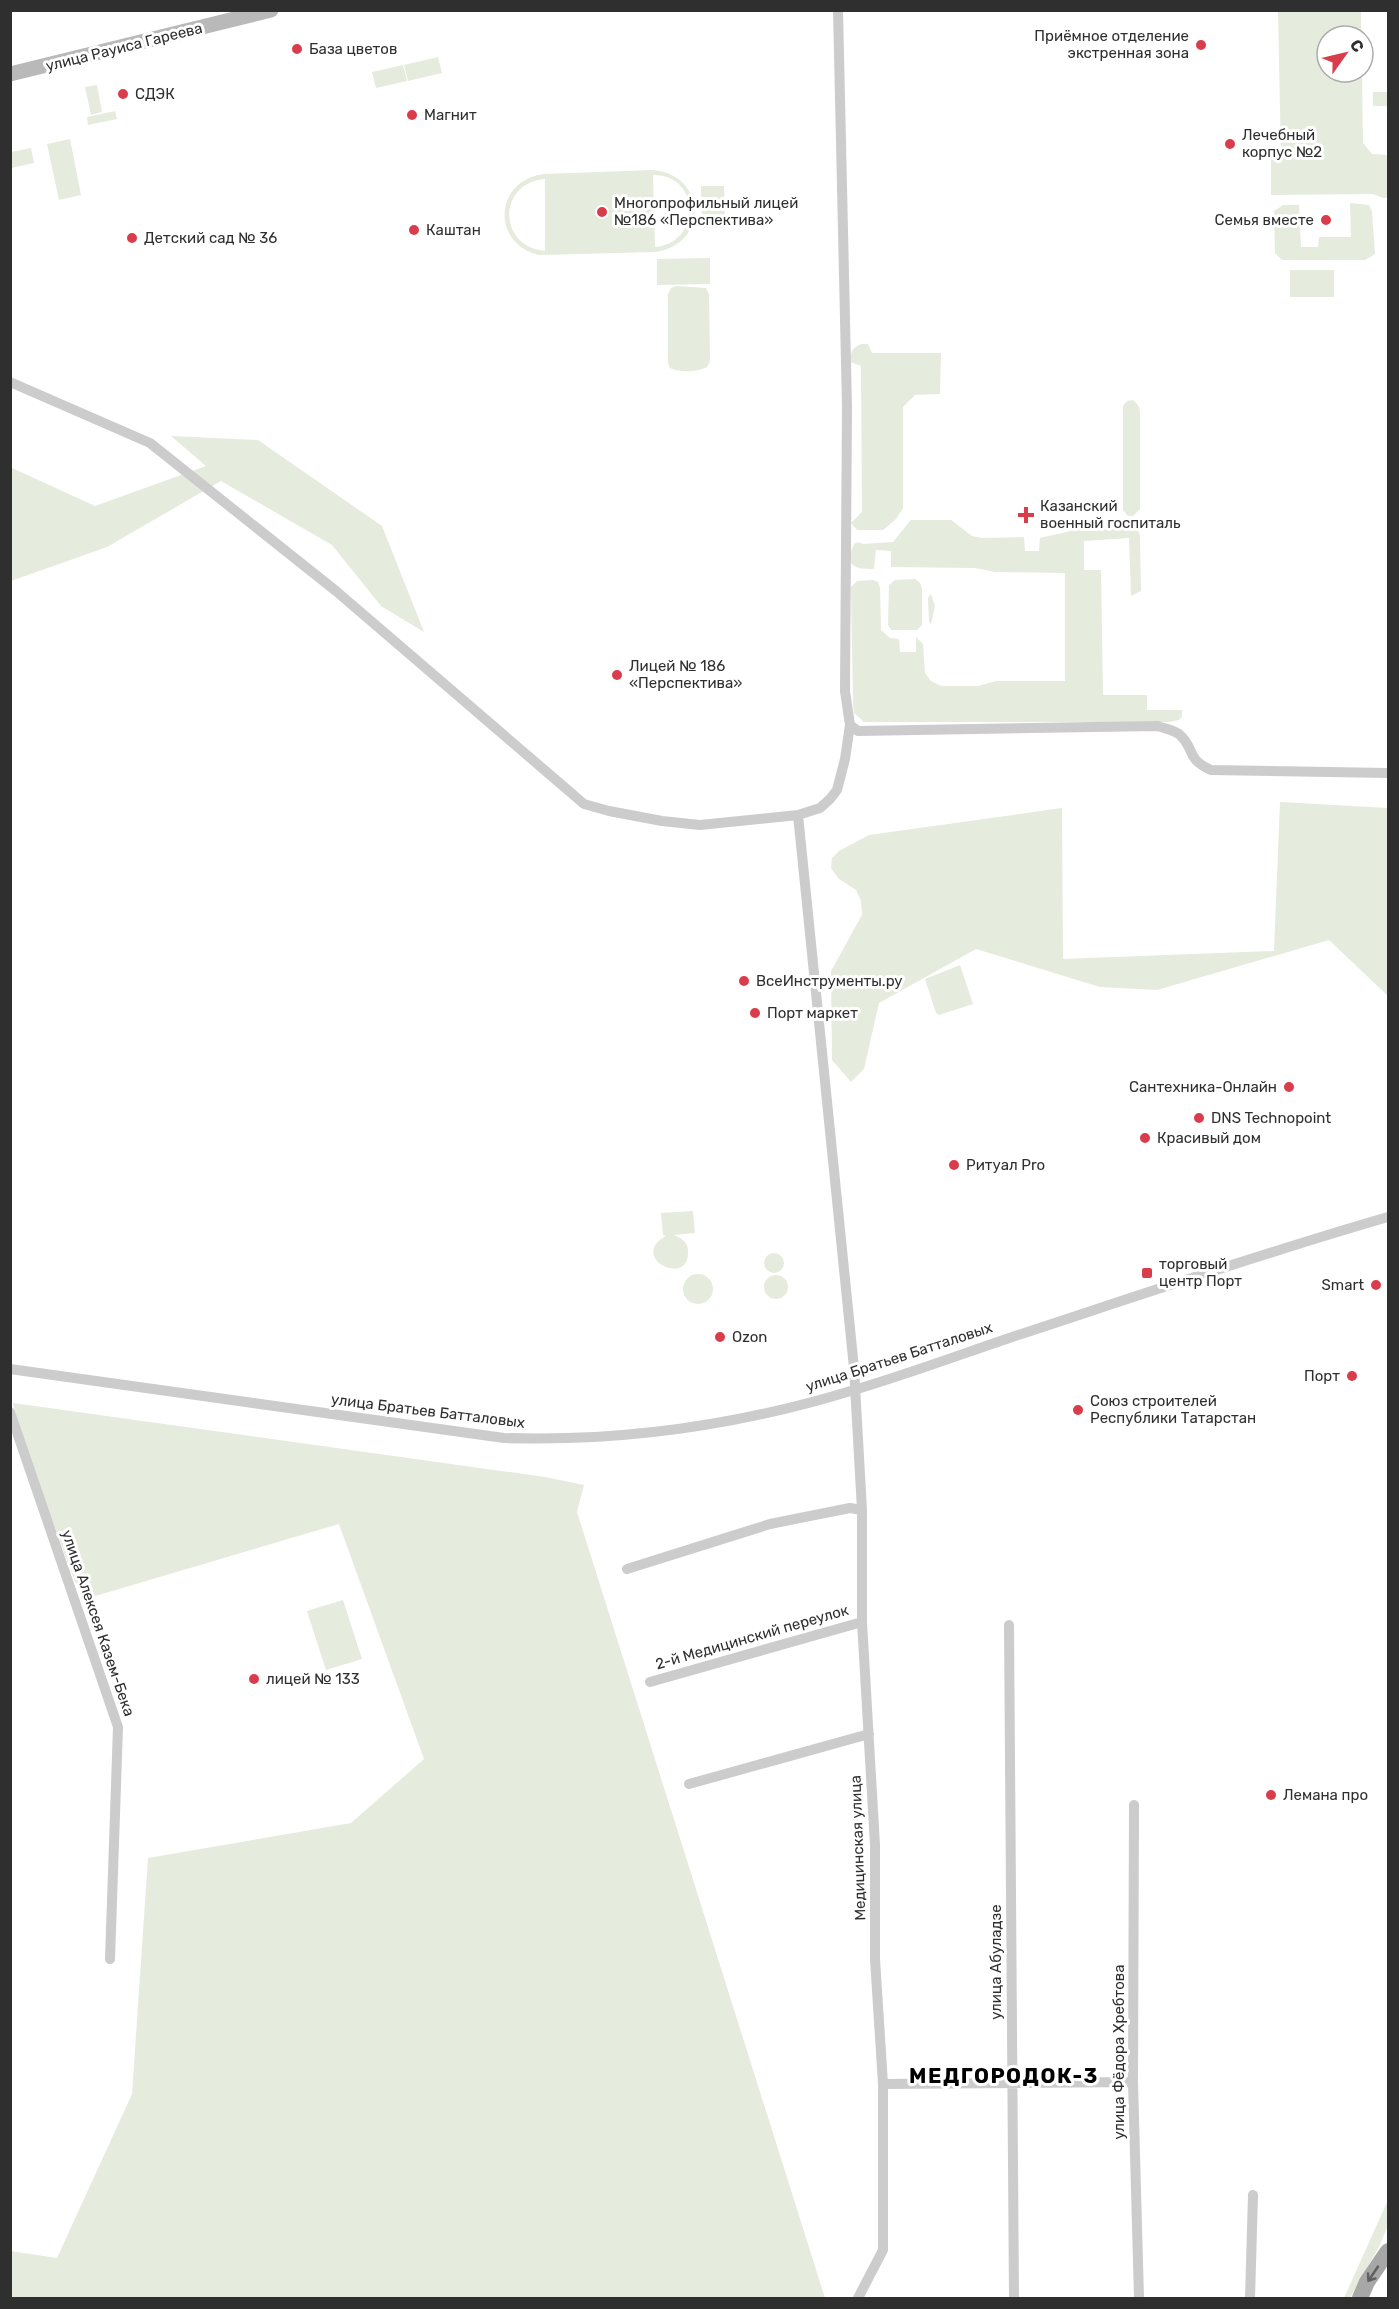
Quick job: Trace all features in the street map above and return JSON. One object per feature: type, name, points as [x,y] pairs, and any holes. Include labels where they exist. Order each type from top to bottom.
[{"type":"main road","points":[[1360,2298],[1367,2282],[1389,2251]]},
{"type":"street","name":"улица Рауиса Гареева","points":[[10,74],[272,10]]},
{"type":"street","points":[[10,382],[150,443],[336,591],[584,804],[662,821],[700,825],[798,815],[820,808],[837,790],[850,726],[845,691],[847,665],[847,407],[838,10]]},
{"type":"street","points":[[850,726],[858,731],[1158,726],[1179,733],[1187,744],[1191,757],[1200,765],[1211,770],[1389,773]]},
{"type":"street","name":"Медицинская улица","points":[[798,815],[850,1336],[862,1510],[862,1622],[875,1845],[875,1959],[883,2084],[884,2250],[858,2298]]},
{"type":"street","name":"улица Братьев Батталовых","points":[[10,1369],[504,1438],[558,1440],[614,1437],[712,1425],[854,1390],[1248,1258],[1389,1217]]},
{"type":"street","name":"улица Алексея Казем-Бека","points":[[10,1412],[118,1726],[110,1959]]},
{"type":"street","points":[[627,1569],[770,1524],[850,1508],[862,1510]]},
{"type":"street","name":"2-й Медицинский переулок","points":[[650,1682],[862,1622]]},
{"type":"street","name":"улица Абуладзе","points":[[1010,1626],[1014,2298]]},
{"type":"street","points":[[689,1784],[869,1734]]},
{"type":"street","name":"улица Фёдора Хребтова","points":[[1134,1806],[1133,2082],[1139,2298]]},
{"type":"street","points":[[883,2084],[1133,2082]]},
{"type":"street","points":[[1250,2298],[1253,2195]]},
{"type":"shaded area","points":[[1278,11],[1361,11],[1361,24],[1315,24],[1315,84],[1362,84],[1363,143],[1372,154],[1388,155],[1388,198],[1373,194],[1271,195],[1271,160],[1281,158]]},
{"type":"shaded area","points":[[438,57],[442,73],[408,81],[404,65]]},
{"type":"shaded area","points":[[403,65],[407,81],[376,88],[372,72]]},
{"type":"shaded area","points":[[97,85],[102,112],[91,115],[85,87]]},
{"type":"shaded area","points":[[1373,92],[1388,92],[1388,106],[1373,106]]},
{"type":"shaded area","points":[[115,111],[117,119],[88,125],[87,117]]},
{"type":"shaded area","points":[[70,139],[81,195],[59,200],[47,144]]},
{"type":"shaded area","points":[[31,148],[34,163],[11,168],[11,152]]},
{"type":"shaded area","points":[[653,170],[671,175],[684,184],[692,196],[694,210],[692,224],[685,237],[673,247],[655,252],[538,255],[522,248],[512,238],[506,225],[505,212],[508,199],[516,187],[528,179],[544,174]],"holes":[[[653,175],[669,178],[680,185],[687,196],[690,209],[688,222],[682,234],[671,242],[655,247]],[[545,179],[545,251],[530,247],[518,239],[512,228],[509,215],[511,203],[518,192],[529,183]]]},
{"type":"shaded area","points":[[701,186],[724,186],[725,228],[702,228]]},
{"type":"shaded area","points":[[1350,203],[1369,205],[1372,211],[1375,254],[1365,260],[1282,260],[1275,253],[1274,211],[1283,205],[1299,205],[1301,247],[1318,247],[1319,237],[1351,237]]},
{"type":"shaded area","points":[[710,258],[710,284],[657,285],[657,259]]},
{"type":"shaded area","points":[[1290,270],[1334,270],[1334,297],[1290,297]]},
{"type":"shaded area","points":[[676,286],[706,288],[709,294],[710,361],[703,369],[679,371],[670,368],[668,362],[668,294],[671,288]]},
{"type":"shaded area","points":[[862,344],[868,344],[872,353],[941,353],[940,394],[915,395],[903,407],[903,508],[896,519],[883,530],[857,530],[851,523],[862,512],[861,366],[850,362],[850,359],[854,349]]},
{"type":"shaded area","points":[[1133,400],[1140,411],[1140,509],[1133,516],[1128,516],[1123,510],[1123,406],[1127,401]]},
{"type":"shaded area","points":[[171,436],[258,440],[382,526],[424,632],[381,606],[332,545],[221,481],[107,547],[11,581],[10,467],[95,506],[206,466]]},
{"type":"shaded area","points":[[911,520],[951,520],[972,536],[981,538],[1024,537],[1025,551],[1039,551],[1040,538],[1084,528],[1138,530],[1141,591],[1131,596],[1129,538],[1084,541],[1084,570],[1101,570],[1103,695],[1147,695],[1147,710],[1182,710],[1182,716],[1179,720],[1169,722],[864,722],[854,713],[853,704],[851,587],[857,581],[878,582],[881,630],[890,638],[899,639],[900,652],[916,652],[916,637],[923,644],[925,673],[931,681],[941,686],[978,686],[996,681],[1065,681],[1065,573],[995,572],[975,568],[891,567],[891,551],[876,550],[874,569],[853,565],[850,558],[854,544],[893,542]]},
{"type":"shaded area","points":[[915,579],[922,588],[922,625],[917,630],[891,630],[888,625],[889,585],[895,580]]},
{"type":"shaded area","points":[[931,594],[935,606],[931,624],[928,598]]},
{"type":"shaded area","points":[[1280,802],[1388,808],[1388,996],[1329,940],[1157,990],[1100,987],[976,949],[879,1003],[864,1069],[851,1082],[832,1060],[831,971],[862,915],[861,901],[856,890],[838,878],[831,868],[832,858],[839,851],[869,835],[1062,808],[1063,959],[1274,951]]},
{"type":"shaded area","points":[[960,965],[973,1004],[939,1015],[936,1013],[925,979]]},
{"type":"shaded area","points":[[693,1211],[695,1233],[674,1235],[687,1245],[686,1262],[680,1268],[663,1266],[656,1260],[653,1253],[656,1244],[666,1236],[663,1235],[661,1213]]},
{"type":"shaded area","points":[[770,1253],[778,1253],[784,1259],[784,1267],[778,1273],[770,1273],[764,1267],[764,1259]]},
{"type":"shaded area","points":[[698,1274],[708,1279],[713,1289],[708,1299],[698,1304],[688,1299],[683,1289],[688,1279]]},
{"type":"shaded area","points":[[776,1275],[781,1276],[787,1282],[787,1292],[781,1298],[776,1299],[771,1298],[765,1292],[764,1287],[765,1282],[771,1276]]},
{"type":"shaded area","points":[[13,1403],[545,1477],[584,1485],[577,1512],[825,2298],[11,2298],[10,2251],[57,2258],[132,2094],[148,1858],[351,1823],[424,1759],[339,1524],[92,1597],[75,1582],[21,1435]]},
{"type":"shaded area","points":[[343,1600],[362,1659],[326,1670],[307,1611]]},
{"type":"shaded area","points":[[1388,2200],[1388,2225],[1379,2247],[1350,2298],[1344,2298]]},
{"type":"place","name":"Приёмное отделение экстренная зона","points":[[1201,45]]},
{"type":"place","name":"База цветов","points":[[297,49]]},
{"type":"place","name":"СДЭК","points":[[123,94]]},
{"type":"place","name":"Магнит","points":[[412,115]]},
{"type":"place","name":"Лечебный корпус №2","points":[[1230,144]]},
{"type":"place","name":"Многопрофильный лицей №186 «Перспектива»","points":[[602,212]]},
{"type":"place","name":"Семья вместе","points":[[1326,220]]},
{"type":"place","name":"Каштан","points":[[414,230]]},
{"type":"place","name":"Детский сад № 36","points":[[132,238]]},
{"type":"place","name":"Казанский военный госпиталь","points":[[1026,515]]},
{"type":"place","name":"Лицей № 186 «Перспектива»","points":[[617,675]]},
{"type":"place","name":"ВсеИнструменты.ру","points":[[744,981]]},
{"type":"place","name":"Порт маркет","points":[[755,1013]]},
{"type":"place","name":"Сантехника-Онлайн","points":[[1289,1087]]},
{"type":"place","name":"DNS Technopoint","points":[[1199,1118]]},
{"type":"place","name":"Красивый дом","points":[[1145,1138]]},
{"type":"place","name":"Ритуал Pro","points":[[954,1165]]},
{"type":"place","name":"торговый центр Порт","points":[[1147,1273]]},
{"type":"place","name":"Smart","points":[[1376,1285]]},
{"type":"place","name":"Ozon","points":[[720,1337]]},
{"type":"place","name":"Порт","points":[[1352,1376]]},
{"type":"place","name":"Союз строителей Республики Татарстан","points":[[1078,1410]]},
{"type":"place","name":"лицей № 133","points":[[254,1679]]},
{"type":"place","name":"Лемана про","points":[[1271,1795]]},
{"type":"district","name":"МЕДГОРОДОК-3","points":[[1004,2075]]}]
